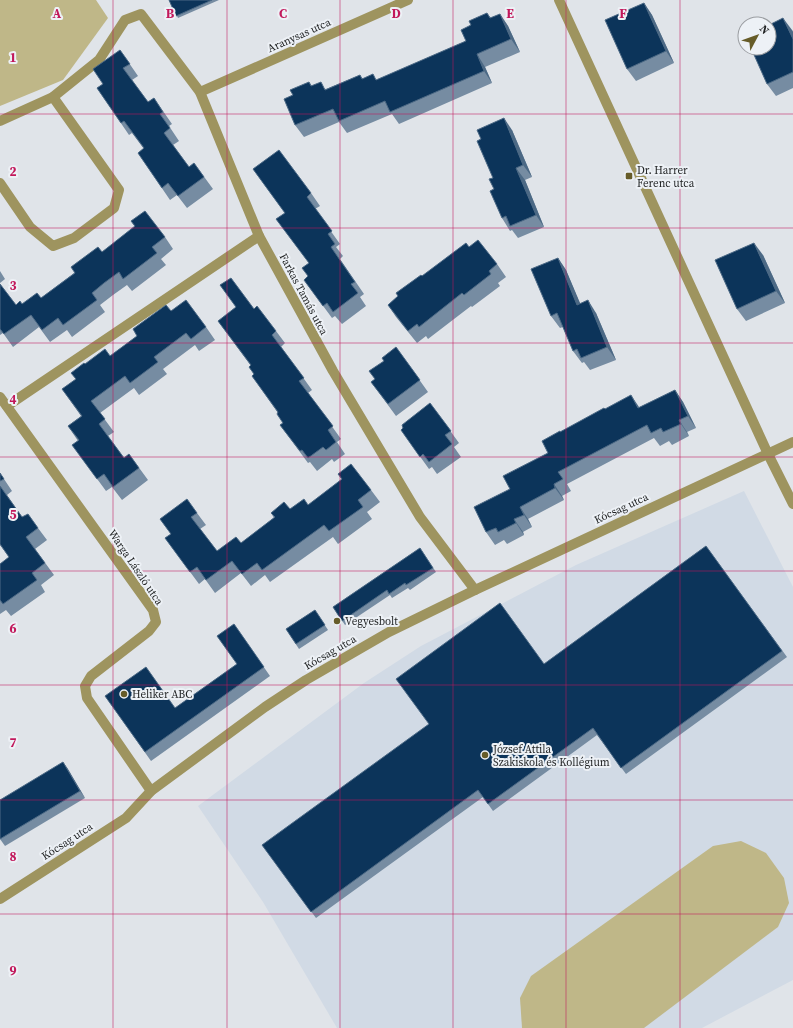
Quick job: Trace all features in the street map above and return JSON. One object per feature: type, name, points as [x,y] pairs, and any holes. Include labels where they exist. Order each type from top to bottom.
[{"type":"street","name":"Aranysas utca","points":[[200,92],[408,0]]},
{"type":"street","points":[[560,0],[768,454],[793,504]]},
{"type":"street","name":"Farkas Tamás utca","points":[[52,97],[98,60],[125,20],[141,14],[200,92],[260,236],[332,371],[420,517],[475,590]]},
{"type":"street","points":[[0,121],[52,97],[120,190],[114,208],[74,238],[53,246],[30,227],[0,183]]},
{"type":"street","points":[[7,406],[260,236]]},
{"type":"street","name":"Warga László utca","points":[[0,396],[153,610],[156,622],[148,631],[91,676],[85,686],[87,698],[151,791]]},
{"type":"street","name":"Kócsag utca","points":[[0,899],[126,818],[151,791],[265,707],[306,680],[389,632],[475,590],[793,442]]},
{"type":"shaded area","points":[[0,0],[96,0],[108,18],[63,80],[0,106]]},
{"type":"shaded area","points":[[744,491],[793,587],[793,980],[702,1028],[337,1028],[263,902],[198,806],[364,683],[421,646],[576,565]]},
{"type":"shaded area","points":[[741,841],[766,853],[784,878],[789,903],[778,927],[644,1028],[522,1028],[520,998],[531,976],[713,846]]},
{"type":"building","points":[[169,0],[212,0],[176,16]]},
{"type":"building","points":[[644,3],[666,51],[627,69],[605,20]]},
{"type":"building","points":[[487,13],[490,18],[500,14],[511,39],[477,54],[484,71],[390,112],[385,101],[339,121],[333,109],[295,125],[284,99],[293,95],[290,90],[309,82],[311,86],[321,82],[325,90],[360,75],[362,79],[373,74],[376,80],[466,41],[461,30],[471,25],[469,21]]},
{"type":"building","points":[[783,18],[793,39],[793,72],[767,84],[755,56],[777,56],[777,21]]},
{"type":"building","points":[[120,50],[130,64],[123,68],[148,102],[154,98],[163,112],[160,114],[170,128],[164,133],[189,167],[194,163],[204,177],[178,196],[168,183],[162,188],[138,153],[144,148],[124,121],[121,123],[97,88],[103,84],[93,69]]},
{"type":"building","points":[[504,118],[523,165],[516,168],[536,215],[510,226],[506,216],[502,218],[490,191],[494,189],[489,179],[493,178],[477,141],[481,139],[477,130]]},
{"type":"building","points":[[279,150],[311,193],[307,197],[332,231],[328,234],[335,244],[331,247],[355,282],[351,284],[358,293],[333,312],[327,303],[323,306],[304,280],[308,276],[302,268],[309,263],[276,219],[285,213],[253,169]]},
{"type":"building","points":[[145,211],[165,237],[152,247],[157,253],[123,279],[119,272],[104,283],[92,293],[97,300],[63,325],[58,318],[42,330],[31,315],[4,334],[0,329],[0,284],[16,305],[20,301],[22,304],[37,293],[41,298],[75,273],[71,267],[98,247],[102,252],[135,226],[131,221]]},
{"type":"building","points":[[478,240],[497,264],[489,271],[491,274],[464,295],[462,293],[419,327],[417,324],[408,331],[388,305],[398,296],[396,293],[421,275],[422,276],[466,243],[469,247]]},
{"type":"building","points":[[754,243],[776,291],[737,309],[715,260]]},
{"type":"building","points":[[558,258],[577,305],[588,300],[607,347],[581,358],[577,349],[573,351],[557,313],[551,316],[531,269]]},
{"type":"building","points":[[231,278],[254,309],[257,306],[276,331],[272,335],[304,378],[299,381],[333,426],[328,430],[336,442],[326,450],[323,447],[308,458],[302,450],[300,451],[280,425],[283,423],[277,414],[278,412],[252,376],[254,374],[249,367],[251,365],[218,321],[236,307],[220,285]]},
{"type":"building","points":[[186,300],[206,327],[191,339],[186,333],[154,357],[158,362],[130,383],[125,376],[91,401],[105,419],[99,424],[124,458],[129,454],[139,468],[113,487],[104,474],[97,479],[72,445],[79,440],[68,426],[82,416],[62,389],[76,379],[71,373],[84,363],[85,364],[105,349],[110,356],[137,336],[133,329],[166,305],[171,311]]},
{"type":"building","points":[[396,347],[420,380],[388,404],[371,382],[375,379],[369,371],[384,361],[382,358]]},
{"type":"building","points":[[675,390],[688,416],[679,420],[681,424],[663,432],[661,428],[651,433],[647,425],[558,472],[563,479],[554,484],[555,488],[520,507],[524,515],[514,519],[516,523],[498,532],[496,528],[486,532],[474,507],[510,489],[503,476],[548,453],[542,441],[631,395],[638,408]]},
{"type":"building","points":[[430,403],[451,431],[445,435],[452,444],[429,462],[423,454],[420,457],[401,430],[403,428],[402,425]]},
{"type":"building","points":[[351,464],[371,490],[358,500],[363,507],[329,531],[324,525],[262,570],[257,563],[242,574],[232,561],[206,580],[197,567],[190,572],[165,538],[171,534],[160,519],[187,499],[197,513],[191,517],[217,551],[236,537],[241,543],[275,517],[271,513],[284,502],[290,509],[304,499],[308,505],[342,479],[338,474]]},
{"type":"building","points":[[0,473],[4,479],[0,481]]},
{"type":"building","points":[[0,486],[22,517],[28,514],[38,528],[26,537],[45,563],[32,573],[37,580],[3,604],[0,600],[0,564],[9,557],[0,544]]},
{"type":"building","name":"József Attila Szakiskola és Kollégium","points":[[706,546],[782,651],[621,768],[593,728],[488,804],[478,790],[311,912],[262,845],[429,724],[396,679],[500,603],[544,664]]},
{"type":"building","points":[[420,548],[433,568],[406,585],[405,583],[389,594],[387,590],[342,621],[333,607]]},
{"type":"building","points":[[315,610],[325,625],[296,644],[286,629]]},
{"type":"building","points":[[234,624],[264,667],[145,752],[105,696],[146,667],[175,708],[237,664],[217,636]]},
{"type":"building","points":[[63,762],[80,791],[0,839],[0,800]]},
{"type":"place","name":"Dr. Harrer Ferenc utca","points":[[629,176]]},
{"type":"place","name":"Vegyesbolt","points":[[337,621]]},
{"type":"place","name":"Heliker ABC","points":[[124,694]]},
{"type":"place","name":"József Attila Szakiskola és Kollégium","points":[[485,755]]}]
